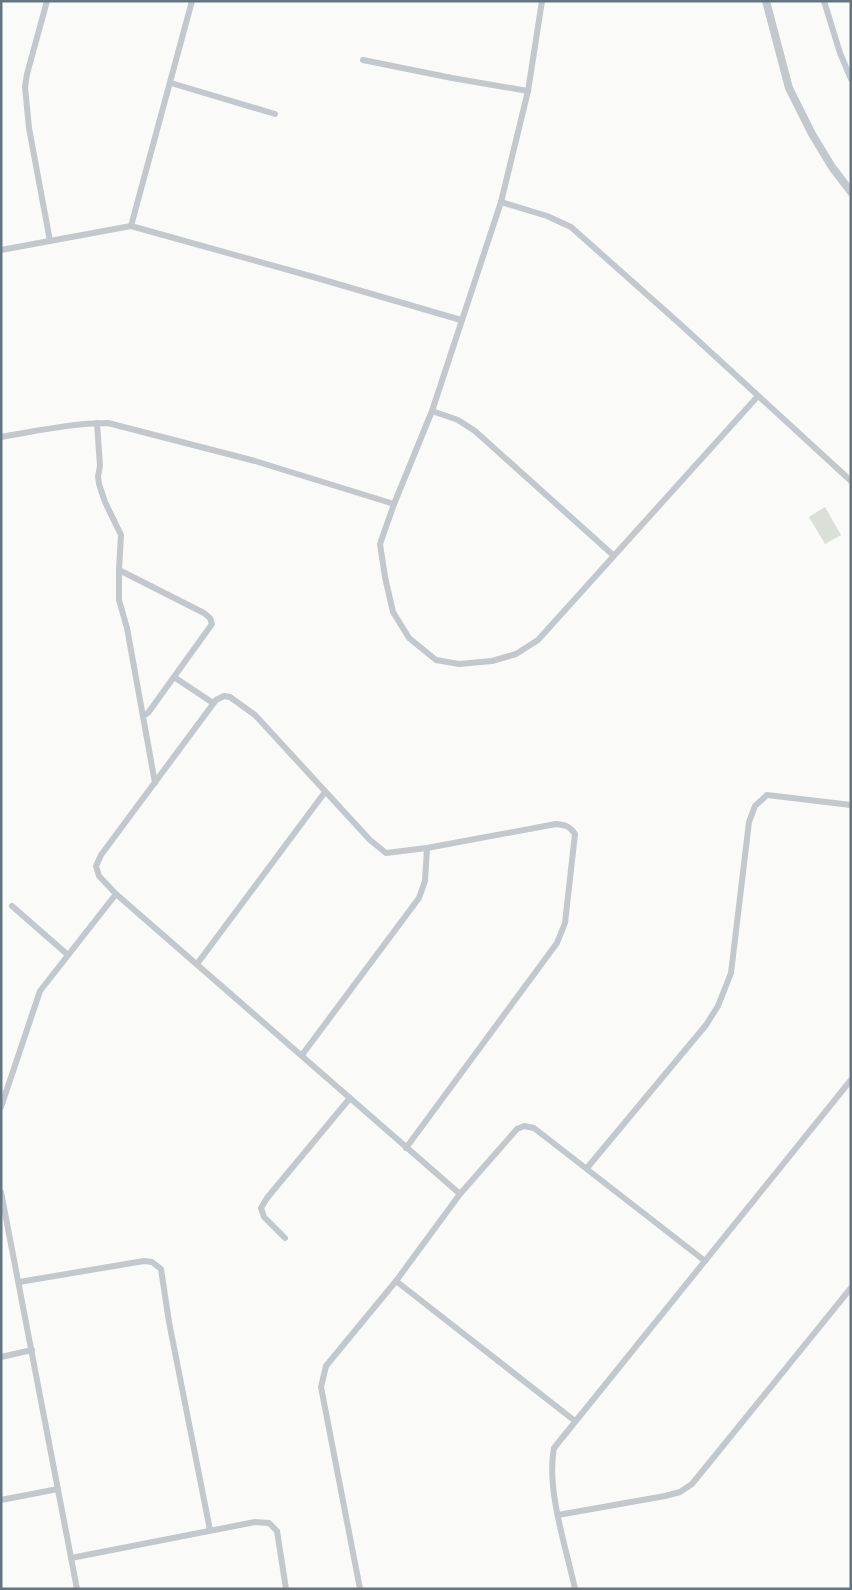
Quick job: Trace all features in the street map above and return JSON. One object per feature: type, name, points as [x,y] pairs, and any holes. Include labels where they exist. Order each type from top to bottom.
[{"type":"street","points":[[47,1],[25,86],[31,137],[50,241]]},
{"type":"street","points":[[131,226],[192,1]]},
{"type":"street","points":[[542,1],[528,91],[501,202],[432,411],[394,504],[380,544],[393,612],[409,638],[436,660],[459,664],[492,661],[516,654],[538,640],[758,396]]},
{"type":"street","points":[[766,1],[789,88],[822,151],[851,192]]},
{"type":"street","points":[[824,1],[840,53],[851,79]]},
{"type":"street","points":[[363,60],[528,91]]},
{"type":"street","points":[[171,83],[276,114]]},
{"type":"street","points":[[501,202],[548,216],[571,227],[851,481]]},
{"type":"street","points":[[1,250],[131,226],[461,320]]},
{"type":"street","points":[[432,411],[458,420],[475,432],[613,555]]},
{"type":"street","points":[[97,423],[100,466],[99,484],[104,502],[121,535],[119,600],[127,628],[155,782]]},
{"type":"street","points":[[1,437],[63,426],[108,423],[256,461],[394,504]]},
{"type":"street","points":[[119,570],[210,618],[212,624],[148,713],[143,716]]},
{"type":"street","points":[[174,676],[213,704]]},
{"type":"street","points":[[406,1148],[557,943],[565,923],[575,834],[572,828],[556,824],[427,848],[386,852],[370,840],[255,715],[230,697],[224,696],[216,700],[102,855],[96,866],[99,876],[116,894],[198,964],[406,1148],[460,1194]]},
{"type":"street","points":[[198,964],[325,792]]},
{"type":"street","points":[[587,1168],[706,1025],[718,1006],[731,972],[749,822],[755,806],[766,795],[851,805]]},
{"type":"street","points":[[302,1055],[419,898],[425,881],[427,848]]},
{"type":"street","points":[[1,1107],[40,991],[116,894]]},
{"type":"street","points":[[12,906],[68,954]]},
{"type":"street","points":[[575,1589],[558,1515],[552,1462],[554,1448],[851,1080]]},
{"type":"street","points":[[285,1238],[264,1217],[261,1208],[267,1198],[350,1098]]},
{"type":"street","points":[[360,1589],[321,1387],[326,1366],[396,1281],[460,1194],[517,1129],[524,1126],[534,1128],[705,1261]]},
{"type":"street","points":[[1,1192],[77,1589]]},
{"type":"street","points":[[19,1282],[144,1261],[152,1262],[160,1269],[210,1530]]},
{"type":"street","points":[[396,1281],[575,1421]]},
{"type":"street","points":[[558,1515],[665,1496],[680,1492],[692,1484],[851,1288]]},
{"type":"street","points":[[1,1357],[32,1350]]},
{"type":"street","points":[[1,1500],[58,1489]]},
{"type":"street","points":[[71,1558],[255,1522],[269,1523],[277,1531],[286,1589]]},
{"type":"shaded area","points":[[825,507],[841,535],[825,544],[809,517]]}]
